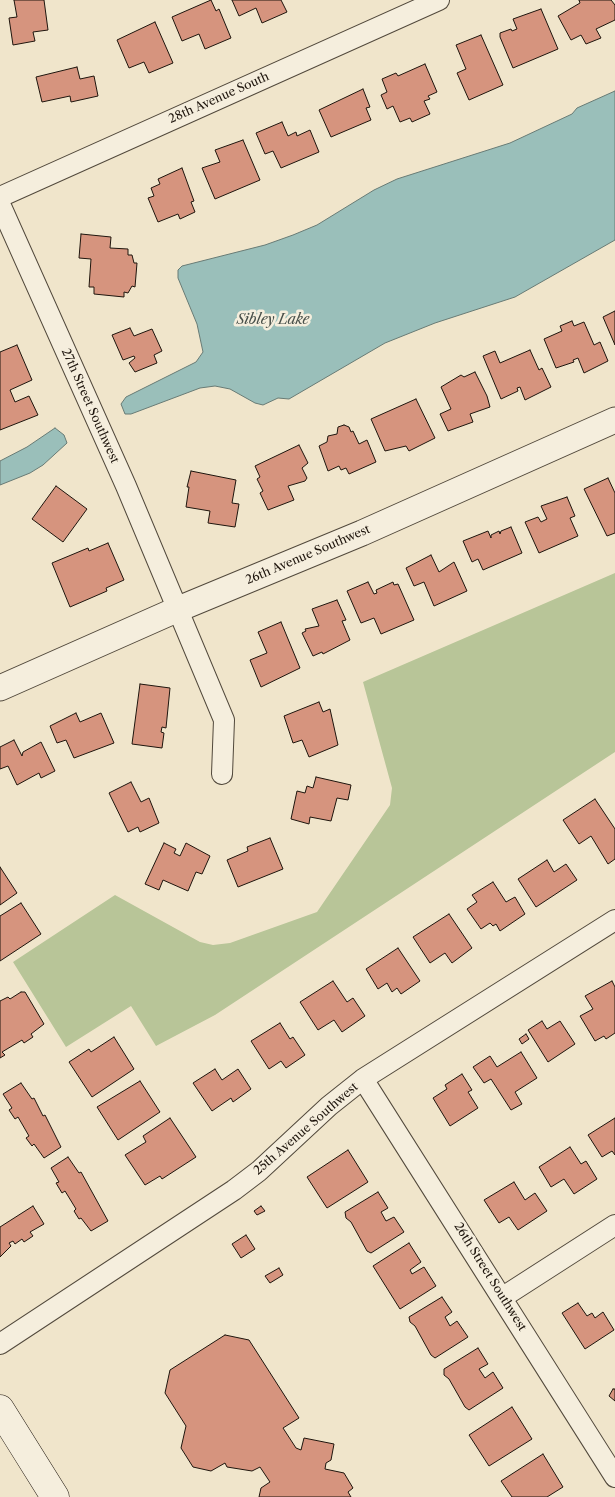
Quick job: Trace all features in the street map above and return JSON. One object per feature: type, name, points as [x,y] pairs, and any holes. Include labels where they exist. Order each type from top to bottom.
[{"type":"main road","points":[[0,1409],[55,1497]]},
{"type":"street","name":"28th Avenue South","points":[[0,196],[439,0]]},
{"type":"street","name":"27th Street Southwest","points":[[0,204],[126,486],[176,610],[224,720],[222,774]]},
{"type":"street","name":"26th Avenue Southwest","points":[[0,688],[176,610],[362,533],[615,420]]},
{"type":"street","name":"25th Avenue Southwest","points":[[0,1344],[259,1172],[330,1106],[363,1079],[615,920]]},
{"type":"street","name":"26th Street Southwest","points":[[363,1079],[503,1297],[615,1477]]},
{"type":"street","points":[[503,1297],[615,1225]]},
{"type":"green space","points":[[615,573],[615,752],[215,1015],[156,1046],[131,1006],[66,1047],[13,962],[115,895],[200,942],[213,945],[230,943],[317,912],[390,805],[392,788],[363,682]]},
{"type":"water","name":"Sibley Lake","points":[[615,91],[615,240],[515,297],[435,323],[385,343],[289,399],[278,398],[263,405],[255,403],[230,389],[215,386],[200,388],[131,414],[125,414],[121,404],[126,397],[196,362],[203,352],[197,324],[178,278],[178,270],[182,266],[265,245],[293,235],[317,225],[374,190],[397,179],[510,143],[572,114],[577,108]]},
{"type":"water","points":[[55,428],[64,435],[67,443],[43,465],[30,473],[0,485],[0,461],[27,447]]},
{"type":"building","points":[[14,0],[44,0],[48,30],[33,32],[35,41],[13,45],[9,18],[17,17]]},
{"type":"building","points":[[211,0],[216,11],[219,9],[231,38],[205,49],[199,34],[182,41],[172,17]]},
{"type":"building","points":[[232,0],[281,0],[287,12],[262,23],[256,8],[239,16]]},
{"type":"building","points":[[579,0],[611,0],[615,5],[615,20],[596,29],[601,38],[586,44],[581,35],[571,40],[558,16],[580,3]]},
{"type":"building","points":[[541,9],[558,49],[513,68],[500,33],[517,29],[513,19]]},
{"type":"building","points":[[155,22],[173,63],[149,73],[144,62],[129,68],[117,40]]},
{"type":"building","points":[[481,35],[503,85],[469,100],[457,73],[466,69],[456,45]]},
{"type":"building","points":[[425,64],[437,92],[428,96],[430,99],[424,101],[430,114],[412,122],[410,118],[400,122],[393,106],[387,109],[381,95],[387,92],[382,79],[396,73],[398,76]]},
{"type":"building","points":[[77,67],[80,79],[94,76],[98,96],[71,102],[70,96],[42,102],[36,77]]},
{"type":"building","points":[[363,89],[370,107],[366,108],[371,120],[331,137],[319,110]]},
{"type":"building","points":[[282,122],[288,136],[296,132],[297,136],[310,130],[319,152],[281,168],[273,151],[265,154],[256,133]]},
{"type":"building","points":[[243,140],[260,180],[215,199],[202,168],[220,162],[215,150]]},
{"type":"building","points":[[182,168],[194,201],[191,202],[195,212],[180,219],[178,214],[158,222],[148,198],[154,196],[151,188],[160,184],[158,179]]},
{"type":"building","points":[[81,234],[111,237],[110,248],[128,249],[128,255],[132,255],[134,263],[137,263],[135,287],[132,286],[128,293],[124,292],[124,297],[94,294],[94,287],[89,287],[91,259],[79,258]]},
{"type":"building","points":[[615,311],[615,345],[603,317]]},
{"type":"building","points":[[572,321],[574,326],[584,322],[594,345],[600,342],[608,361],[584,373],[578,358],[573,360],[574,362],[556,368],[544,339],[562,331],[560,326]]},
{"type":"building","points":[[130,328],[134,336],[152,329],[162,351],[154,355],[157,363],[135,372],[129,363],[135,358],[134,356],[123,360],[112,335]]},
{"type":"building","points":[[17,345],[32,380],[10,390],[15,402],[29,396],[38,415],[0,430],[0,352]]},
{"type":"building","points":[[530,350],[539,370],[542,368],[551,387],[525,400],[520,387],[517,388],[518,391],[501,399],[483,356],[495,351],[500,363]]},
{"type":"building","points":[[475,372],[487,396],[490,407],[470,414],[473,422],[448,431],[440,414],[451,409],[441,387],[461,375],[464,377]]},
{"type":"building","points":[[416,399],[435,438],[409,451],[406,446],[385,451],[371,419]]},
{"type":"building","points":[[344,425],[349,427],[351,432],[353,431],[359,444],[367,440],[376,462],[349,474],[346,468],[341,470],[339,466],[328,471],[319,446],[327,442],[328,436],[337,434],[338,427]]},
{"type":"building","points":[[299,445],[308,463],[302,468],[307,478],[305,481],[288,486],[294,500],[268,510],[260,493],[263,491],[257,479],[260,477],[255,466]]},
{"type":"building","points":[[191,471],[236,480],[232,503],[239,504],[235,527],[208,523],[210,511],[186,507],[189,487],[187,487]]},
{"type":"building","points":[[608,478],[615,493],[615,533],[607,536],[584,489]]},
{"type":"building","points":[[56,486],[87,509],[63,542],[32,519]]},
{"type":"building","points":[[567,497],[575,516],[570,518],[578,536],[539,553],[525,522],[538,517],[541,522],[547,519],[541,506]]},
{"type":"building","points":[[511,527],[522,553],[483,570],[478,559],[472,562],[463,541],[488,531],[491,538],[491,535],[499,531],[500,534],[501,531]]},
{"type":"building","points":[[108,543],[124,580],[106,588],[107,591],[70,607],[52,563],[88,548],[89,551]]},
{"type":"building","points":[[431,555],[439,572],[454,562],[467,591],[434,606],[424,582],[414,586],[406,568]]},
{"type":"building","points":[[368,582],[374,594],[377,593],[376,590],[393,582],[394,585],[398,584],[414,620],[381,634],[374,618],[361,623],[347,591]]},
{"type":"building","points":[[337,600],[346,620],[342,621],[350,640],[323,654],[322,652],[313,656],[302,633],[306,631],[305,629],[319,626],[312,609]]},
{"type":"building","points":[[281,622],[300,668],[261,687],[250,660],[267,653],[258,632]]},
{"type":"building","points":[[140,684],[170,688],[166,728],[162,727],[161,732],[164,733],[162,748],[132,744]]},
{"type":"building","points":[[319,702],[323,712],[330,709],[338,745],[309,757],[302,740],[293,743],[284,716]]},
{"type":"building","points":[[76,713],[80,722],[101,713],[114,743],[74,758],[66,740],[57,743],[50,726]]},
{"type":"building","points":[[14,740],[22,756],[23,752],[41,742],[55,771],[41,778],[39,773],[17,785],[8,766],[0,769],[0,747]]},
{"type":"building","points":[[316,777],[351,785],[348,800],[337,798],[331,821],[310,817],[309,824],[291,819],[297,791],[305,793],[307,786],[313,788]]},
{"type":"building","points":[[131,782],[141,802],[149,798],[159,823],[140,832],[138,827],[128,832],[109,793]]},
{"type":"building","points":[[595,799],[615,829],[615,859],[608,864],[591,836],[579,844],[563,820]]},
{"type":"building","points":[[270,838],[283,869],[238,887],[227,860],[248,851],[247,847]]},
{"type":"building","points":[[164,843],[176,849],[174,853],[180,856],[186,843],[210,856],[202,874],[196,872],[188,891],[163,880],[159,890],[145,884]]},
{"type":"building","points":[[547,860],[554,872],[566,864],[577,880],[536,907],[518,879]]},
{"type":"building","points":[[0,867],[17,893],[0,905]]},
{"type":"building","points":[[493,882],[506,902],[515,897],[525,914],[500,931],[496,924],[493,926],[490,923],[481,929],[467,909],[477,902],[472,895]]},
{"type":"building","points":[[21,903],[41,934],[0,961],[0,916]]},
{"type":"building","points":[[449,914],[472,948],[452,963],[445,953],[430,963],[413,937]]},
{"type":"building","points":[[398,948],[420,981],[401,994],[397,988],[392,992],[387,983],[378,989],[366,969]]},
{"type":"building","points":[[333,981],[347,1002],[353,998],[365,1016],[342,1032],[334,1020],[318,1030],[300,1002]]},
{"type":"building","points":[[612,981],[615,987],[615,1033],[606,1039],[604,1036],[595,1041],[580,1016],[593,1009],[585,996]]},
{"type":"building","points":[[21,992],[25,992],[44,1024],[31,1034],[33,1037],[24,1043],[22,1040],[2,1052],[5,1055],[0,1058],[0,1001],[8,997],[10,999]]},
{"type":"building","points":[[542,1021],[547,1029],[560,1021],[575,1044],[548,1062],[528,1030]]},
{"type":"building","points":[[280,1023],[290,1039],[293,1037],[305,1055],[286,1068],[281,1061],[269,1069],[251,1041]]},
{"type":"building","points":[[526,1034],[529,1039],[522,1044],[519,1039]]},
{"type":"building","points":[[114,1037],[134,1069],[92,1097],[69,1062],[89,1049],[91,1052]]},
{"type":"building","points":[[521,1052],[537,1078],[515,1092],[522,1104],[511,1110],[491,1079],[484,1083],[473,1067],[490,1056],[497,1067]]},
{"type":"building","points":[[215,1069],[222,1080],[238,1069],[251,1089],[233,1102],[231,1098],[212,1111],[193,1083]]},
{"type":"building","points":[[462,1074],[472,1090],[468,1092],[478,1108],[450,1126],[433,1098],[447,1089],[445,1085]]},
{"type":"building","points":[[140,1081],[160,1112],[118,1140],[97,1107]]},
{"type":"building","points":[[21,1083],[32,1099],[34,1098],[43,1116],[45,1115],[61,1147],[44,1158],[34,1144],[32,1146],[26,1138],[29,1136],[18,1117],[15,1119],[9,1110],[12,1108],[3,1094]]},
{"type":"building","points":[[170,1118],[196,1157],[162,1179],[160,1176],[145,1185],[125,1155],[146,1142],[143,1136]]},
{"type":"building","points":[[615,1118],[615,1155],[612,1151],[602,1157],[588,1135]]},
{"type":"building","points":[[570,1147],[581,1164],[586,1161],[597,1179],[574,1194],[564,1179],[551,1187],[539,1167]]},
{"type":"building","points":[[348,1150],[368,1182],[327,1208],[307,1177]]},
{"type":"building","points":[[68,1157],[79,1173],[81,1172],[108,1221],[91,1231],[81,1218],[79,1219],[74,1211],[76,1209],[65,1191],[62,1193],[56,1183],[59,1182],[51,1168]]},
{"type":"building","points":[[514,1182],[525,1200],[535,1193],[547,1211],[518,1230],[509,1217],[499,1223],[484,1200]]},
{"type":"building","points":[[378,1192],[388,1208],[381,1212],[386,1221],[394,1217],[404,1232],[371,1253],[367,1251],[351,1222],[346,1218],[345,1212]]},
{"type":"building","points":[[33,1206],[44,1224],[30,1232],[33,1236],[24,1242],[22,1239],[15,1244],[13,1241],[9,1243],[11,1246],[0,1257],[0,1227]]},
{"type":"building","points":[[261,1206],[265,1211],[257,1215],[254,1211]]},
{"type":"building","points":[[246,1235],[255,1249],[241,1258],[232,1244]]},
{"type":"building","points":[[409,1243],[421,1262],[410,1270],[412,1274],[424,1267],[436,1286],[400,1309],[373,1266]]},
{"type":"building","points":[[279,1268],[283,1275],[270,1283],[265,1276]]},
{"type":"building","points":[[442,1297],[452,1312],[445,1317],[450,1326],[457,1321],[468,1337],[435,1358],[431,1355],[415,1326],[410,1322],[409,1317]]},
{"type":"building","points":[[578,1303],[587,1316],[592,1313],[595,1318],[603,1312],[614,1330],[585,1349],[562,1313]]},
{"type":"building","points":[[225,1335],[249,1340],[299,1418],[283,1428],[296,1448],[301,1450],[304,1438],[334,1444],[331,1460],[326,1463],[325,1469],[344,1473],[353,1488],[348,1492],[351,1497],[259,1497],[261,1488],[270,1482],[260,1467],[252,1471],[227,1467],[225,1463],[211,1471],[193,1467],[181,1448],[186,1426],[165,1393],[170,1370]]},
{"type":"building","points":[[478,1348],[488,1364],[479,1369],[485,1378],[493,1372],[503,1388],[469,1410],[465,1407],[449,1379],[444,1375],[444,1369]]},
{"type":"building","points":[[613,1389],[615,1389],[615,1401],[609,1396]]},
{"type":"building","points":[[512,1407],[532,1439],[489,1466],[469,1435]]},
{"type":"building","points":[[543,1454],[563,1487],[547,1497],[512,1497],[501,1481]]}]
